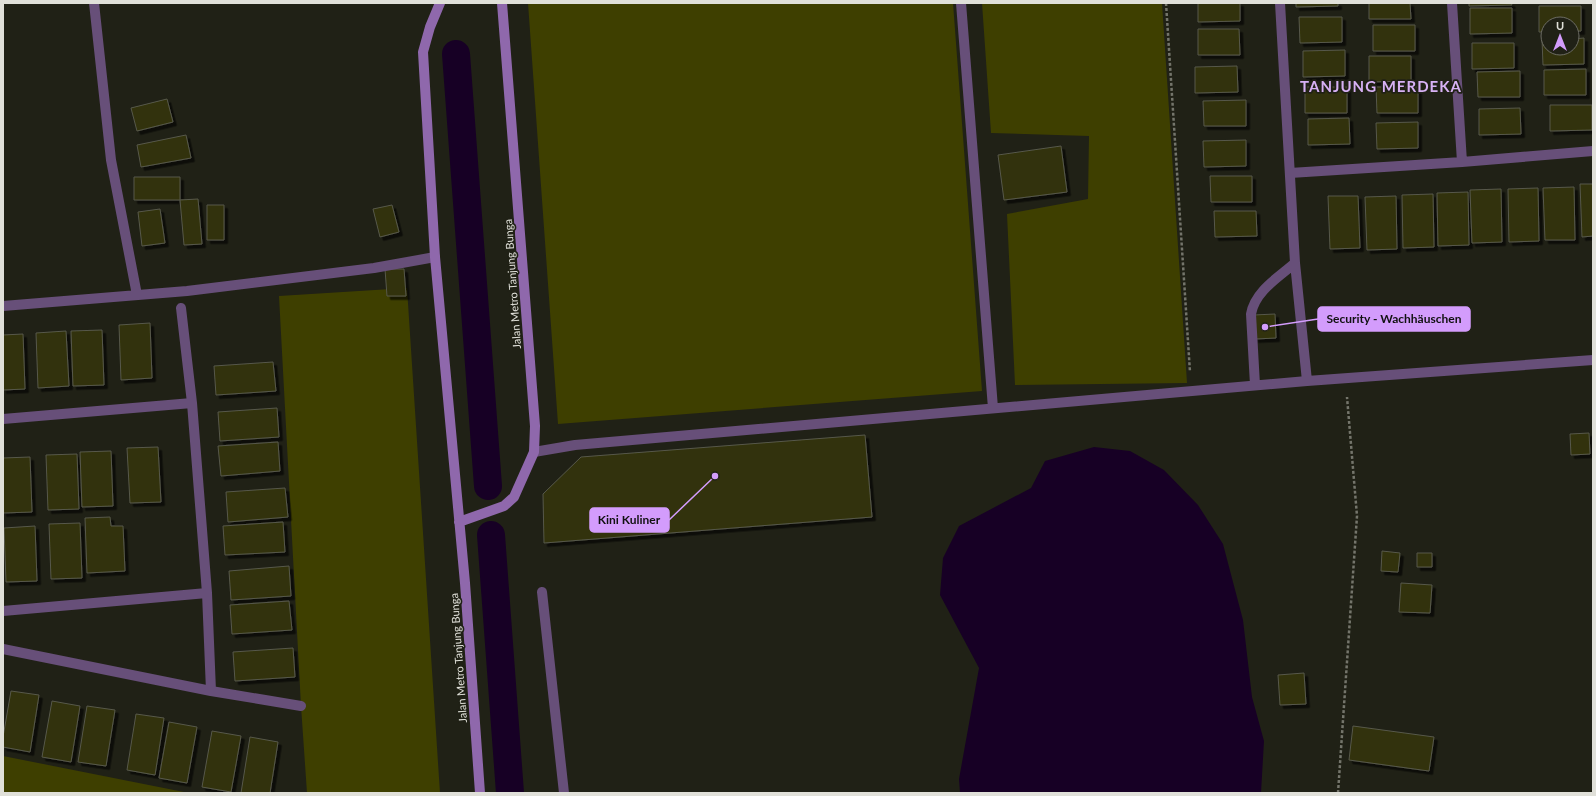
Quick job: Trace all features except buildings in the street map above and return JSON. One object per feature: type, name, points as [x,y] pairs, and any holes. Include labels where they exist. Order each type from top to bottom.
[{"type":"main road","name":"Jalan Metro Tanjung Bunga","points":[[440,3],[430,27],[423,52],[435,257],[465,583],[480,793]]},
{"type":"main road","name":"Jalan Metro Tanjung Bunga","points":[[459,522],[504,506],[514,497],[534,452],[535,426],[502,3]]},
{"type":"street","points":[[94,3],[111,160],[137,295]]},
{"type":"street","points":[[961,3],[994,408]]},
{"type":"street","points":[[1280,3],[1295,263],[1307,381]]},
{"type":"street","points":[[1452,3],[1462,162]]},
{"type":"street","points":[[1290,173],[1462,162],[1593,151]]},
{"type":"street","points":[[3,306],[187,291],[366,269],[435,257]]},
{"type":"street","points":[[1255,386],[1251,314],[1252,308],[1261,292],[1295,263]]},
{"type":"street","points":[[181,308],[192,403],[207,593],[211,690]]},
{"type":"street","points":[[534,452],[575,445],[994,408],[1307,381],[1593,360]]},
{"type":"street","points":[[3,419],[192,403]]},
{"type":"street","points":[[542,592],[564,793]]},
{"type":"street","points":[[3,611],[207,593]]},
{"type":"street","points":[[3,648],[211,690],[300,706]]},
{"type":"path","points":[[1166,3],[1191,392]]},
{"type":"path","points":[[1338,793],[1358,516],[1346,379]]},
{"type":"shaded area","points":[[528,3],[953,3],[982,391],[558,424]]},
{"type":"shaded area","points":[[982,3],[1162,3],[1187,383],[1015,385],[1007,214],[1088,199],[1089,136],[991,133]]},
{"type":"shaded area","points":[[407,288],[440,793],[307,793],[279,296]]},
{"type":"shaded area","points":[[1094,447],[1130,451],[1164,470],[1198,505],[1223,544],[1243,620],[1252,697],[1264,741],[1261,793],[960,793],[959,779],[979,668],[940,595],[943,558],[959,526],[1031,488],[1045,461]]},
{"type":"shaded area","points":[[3,756],[189,793],[3,793]]},
{"type":"waterway","points":[[456,54],[488,486]]},
{"type":"waterway","points":[[491,535],[510,793]]},
{"type":"place","name":"Security - Wachhäuschen","points":[[1265,327]]},
{"type":"place","name":"Kini Kuliner","points":[[715,476]]},
{"type":"district","name":"TANJUNG MERDEKA","points":[[1381,86]]}]
